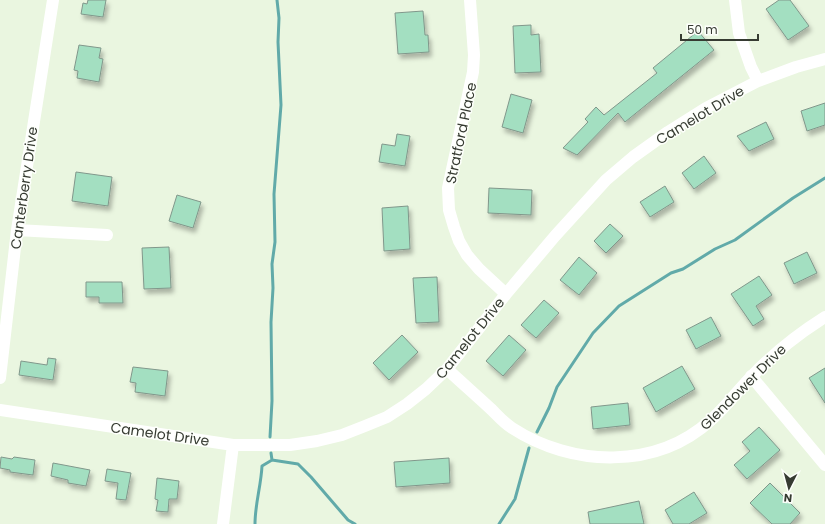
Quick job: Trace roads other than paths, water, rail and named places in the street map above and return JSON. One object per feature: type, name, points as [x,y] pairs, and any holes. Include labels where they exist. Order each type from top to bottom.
[{"type":"street","name":"Canterberry Drive","points":[[0,378],[17,230],[53,0]]},
{"type":"street","name":"Stratford Place","points":[[470,0],[474,55],[473,72],[448,188],[449,210],[454,227],[467,255],[479,269],[506,294]]},
{"type":"street","points":[[735,0],[739,33],[751,67],[758,81]]},
{"type":"street","name":"Camelot Drive","points":[[0,410],[233,445],[290,445],[324,439],[366,426],[388,417],[426,389],[447,369],[506,294],[555,236],[606,180],[633,157],[668,132],[706,108],[758,81],[796,67],[825,59]]},
{"type":"street","points":[[17,230],[107,235]]},
{"type":"street","name":"Glendower Drive","points":[[447,369],[511,427],[541,445],[571,454],[600,458],[626,458],[675,445],[696,434],[727,405],[751,376],[793,338],[825,317]]},
{"type":"street","points":[[751,376],[825,465]]},
{"type":"street","points":[[223,524],[233,445]]},
{"type":"waterway","points":[[270,437],[272,401],[272,264],[275,242],[274,194],[281,105],[278,42],[279,18],[277,0]]},
{"type":"waterway","points":[[537,432],[549,408],[557,387],[593,333],[619,306],[671,273],[683,269],[715,249],[735,240],[793,198],[825,178]]},
{"type":"waterway","points":[[499,524],[515,499],[529,448]]},
{"type":"waterway","points":[[271,453],[272,460]]},
{"type":"waterway","points":[[255,524],[262,466],[272,460],[298,464],[348,520],[355,524]]}]
